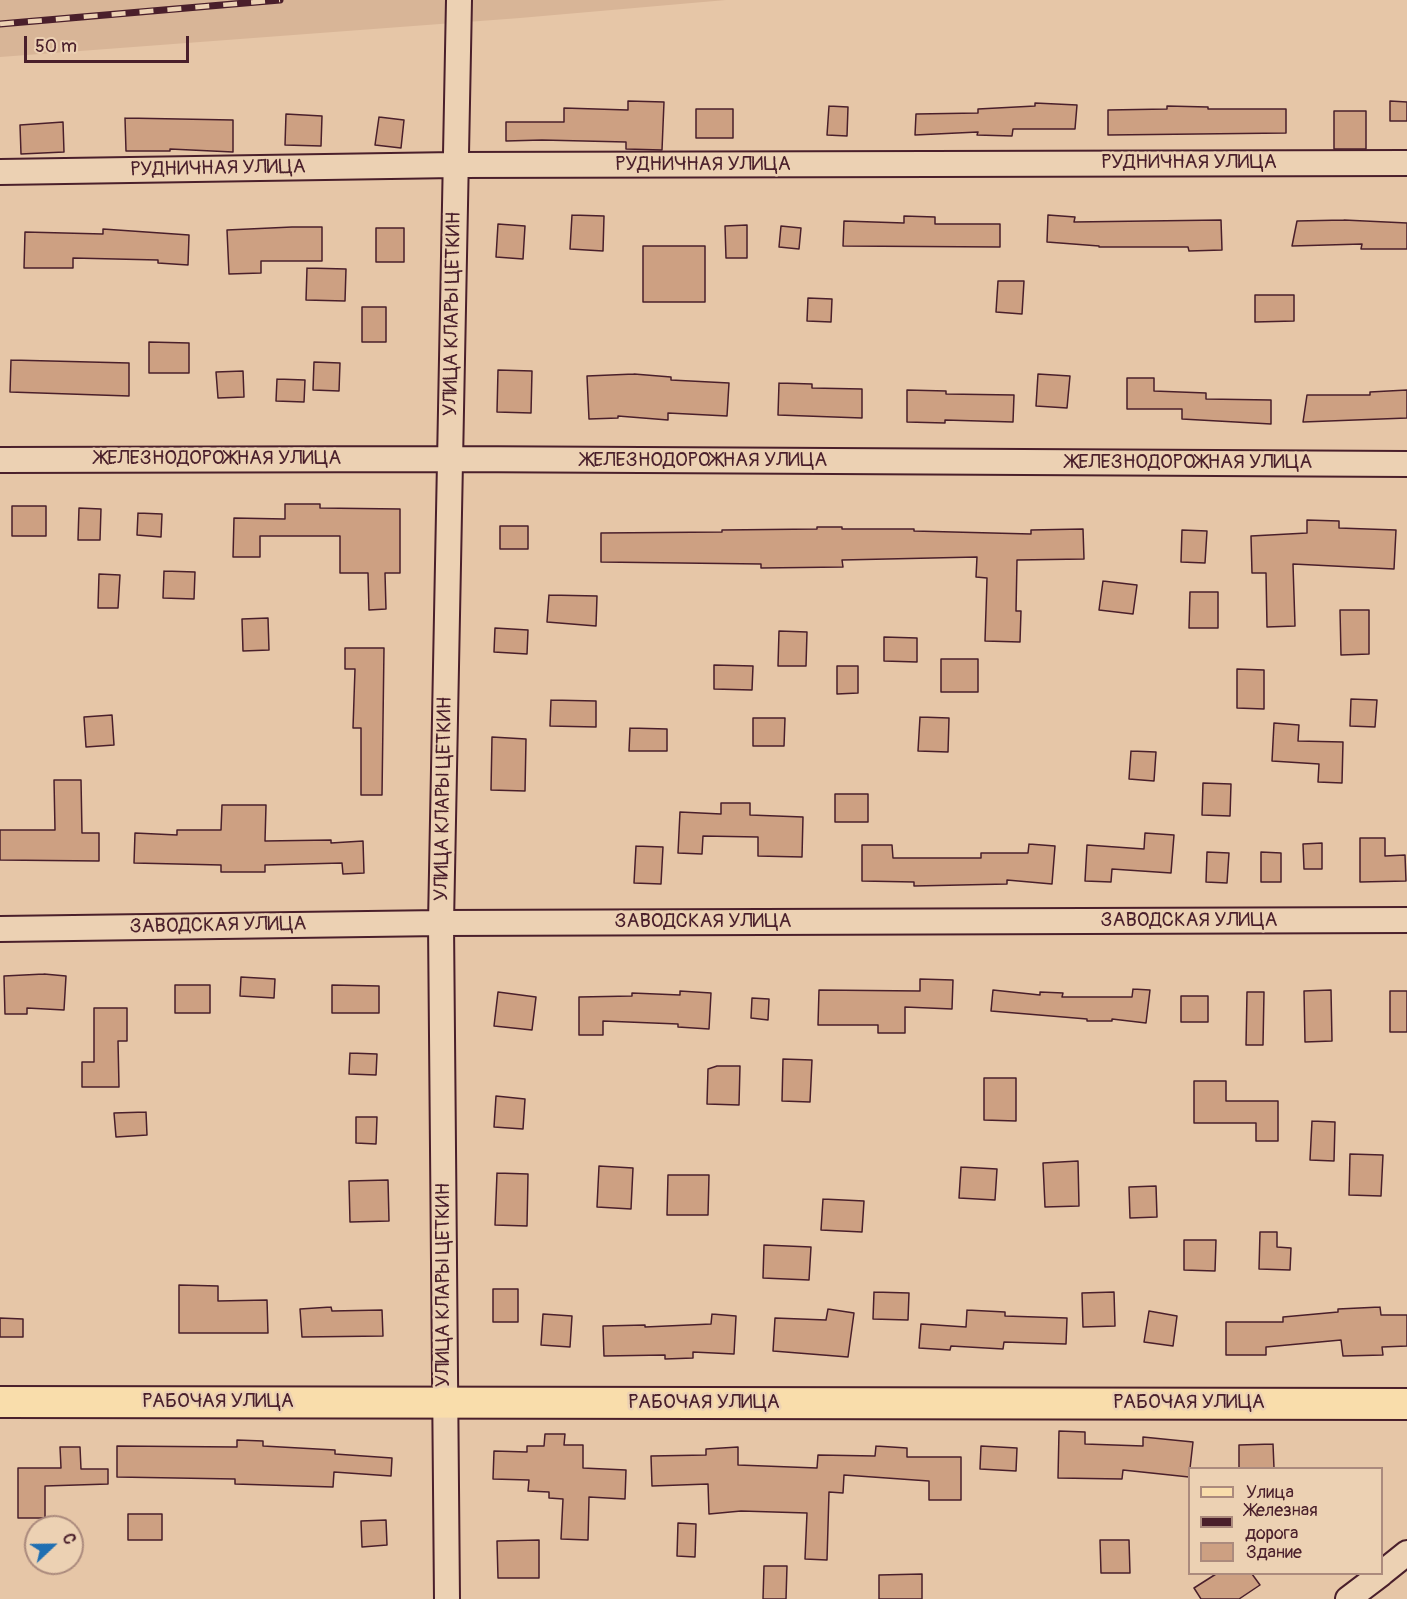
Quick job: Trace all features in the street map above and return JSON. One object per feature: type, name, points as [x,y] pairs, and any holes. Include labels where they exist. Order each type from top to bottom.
[{"type":"main road","name":"РАБОЧАЯ УЛИЦА","points":[[0,1402],[1407,1404]]},
{"type":"street","name":"УЛИЦА КЛАРЫ ЦЕТКИН","points":[[447,1599],[441,923],[459,0]]},
{"type":"street","name":"РУДНИЧНАЯ УЛИЦА","points":[[0,172],[455,165],[1407,163]]},
{"type":"street","name":"ЖЕЛЕЗНОДОРОЖНАЯ УЛИЦА","points":[[0,460],[450,459],[1407,464]]},
{"type":"street","name":"ЗАВОДСКАЯ УЛИЦА","points":[[0,929],[441,923],[1407,920]]},
{"type":"street","points":[[1383,1571],[1407,1553]]},
{"type":"street","points":[[1348,1599],[1378,1575]]},
{"type":"shaded area","points":[[0,0],[726,0],[520,18],[0,57]]},
{"type":"building","points":[[628,101],[664,102],[662,150],[626,149],[626,142],[506,141],[506,122],[564,122],[564,108],[628,110]]},
{"type":"building","points":[[1390,101],[1407,102],[1407,121],[1390,121]]},
{"type":"building","points":[[1035,103],[1077,105],[1075,129],[1013,129],[1012,136],[977,135],[978,132],[915,135],[916,114],[978,113],[978,109],[1035,106]]},
{"type":"building","points":[[829,106],[848,107],[847,136],[827,135]]},
{"type":"building","points":[[1167,106],[1208,107],[1208,109],[1286,109],[1286,133],[1108,135],[1108,110],[1167,109]]},
{"type":"building","points":[[696,109],[733,109],[733,138],[696,138]]},
{"type":"building","points":[[1334,111],[1366,111],[1366,149],[1334,149]]},
{"type":"building","points":[[286,114],[322,116],[321,146],[285,145]]},
{"type":"building","points":[[379,117],[404,120],[401,148],[375,145]]},
{"type":"building","points":[[125,118],[233,120],[233,152],[170,149],[170,151],[126,151]]},
{"type":"building","points":[[63,122],[64,152],[21,154],[20,125]]},
{"type":"building","points":[[572,215],[604,216],[603,251],[570,249]]},
{"type":"building","points":[[1048,215],[1075,217],[1074,222],[1221,220],[1222,250],[1189,251],[1188,247],[1099,247],[1047,242]]},
{"type":"building","points":[[904,216],[935,217],[935,224],[1000,224],[1000,247],[843,246],[844,221],[904,223]]},
{"type":"building","points":[[1344,220],[1407,223],[1407,249],[1361,249],[1362,244],[1292,246],[1297,221]]},
{"type":"building","points":[[498,224],[525,226],[523,259],[496,257]]},
{"type":"building","points":[[747,225],[747,258],[726,258],[725,226]]},
{"type":"building","points":[[781,226],[801,228],[799,249],[779,247]]},
{"type":"building","points":[[322,227],[322,261],[261,261],[261,273],[229,274],[227,230]]},
{"type":"building","points":[[376,228],[404,228],[404,262],[376,262]]},
{"type":"building","points":[[103,229],[189,235],[188,265],[158,263],[158,260],[73,258],[73,268],[24,268],[25,232],[103,234]]},
{"type":"building","points":[[643,246],[705,246],[705,302],[643,302]]},
{"type":"building","points":[[307,268],[346,269],[345,301],[306,300]]},
{"type":"building","points":[[998,281],[1024,281],[1022,314],[996,312]]},
{"type":"building","points":[[1255,295],[1294,295],[1294,321],[1255,322]]},
{"type":"building","points":[[808,298],[832,299],[831,322],[807,321]]},
{"type":"building","points":[[362,307],[386,307],[386,342],[362,342]]},
{"type":"building","points":[[149,342],[189,343],[189,373],[149,373]]},
{"type":"building","points":[[11,360],[129,363],[129,396],[10,392]]},
{"type":"building","points":[[314,362],[340,363],[339,391],[313,390]]},
{"type":"building","points":[[498,370],[532,371],[531,413],[497,412]]},
{"type":"building","points":[[243,371],[244,397],[218,398],[216,372]]},
{"type":"building","points":[[634,374],[671,377],[671,380],[729,383],[727,416],[668,413],[668,420],[618,416],[618,418],[589,419],[587,376]]},
{"type":"building","points":[[1038,374],[1070,376],[1067,408],[1036,406]]},
{"type":"building","points":[[1127,378],[1154,378],[1154,391],[1206,393],[1206,399],[1271,400],[1271,424],[1182,419],[1182,409],[1127,409]]},
{"type":"building","points":[[277,379],[305,380],[304,402],[276,401]]},
{"type":"building","points":[[779,383],[812,384],[812,388],[862,389],[862,418],[778,415]]},
{"type":"building","points":[[907,390],[946,391],[946,394],[1014,395],[1013,422],[945,420],[945,423],[907,422]]},
{"type":"building","points":[[1407,390],[1407,418],[1303,422],[1307,395],[1370,395],[1370,392]]},
{"type":"building","points":[[285,504],[320,504],[320,508],[400,509],[400,573],[385,573],[386,609],[369,610],[368,573],[340,573],[340,536],[260,536],[260,557],[233,557],[234,518],[285,519]]},
{"type":"building","points":[[12,506],[46,506],[46,536],[12,536]]},
{"type":"building","points":[[79,508],[101,509],[100,540],[78,540]]},
{"type":"building","points":[[138,513],[162,514],[161,537],[137,535]]},
{"type":"building","points":[[1307,520],[1339,521],[1339,528],[1396,530],[1394,569],[1293,564],[1295,626],[1267,627],[1266,573],[1252,573],[1251,536],[1307,533]]},
{"type":"building","points":[[500,526],[528,526],[528,549],[500,549]]},
{"type":"building","points":[[817,527],[1031,534],[1031,530],[1083,529],[1084,559],[1017,560],[1016,611],[1021,611],[1020,642],[985,641],[987,578],[976,577],[977,557],[842,560],[843,567],[761,568],[761,564],[601,562],[601,533],[722,532],[722,530],[817,529]]},
{"type":"building","points":[[1182,530],[1207,531],[1205,563],[1181,562]]},
{"type":"building","points":[[164,571],[195,572],[194,599],[163,598]]},
{"type":"building","points":[[99,574],[120,575],[118,608],[98,608]]},
{"type":"building","points":[[1103,581],[1137,585],[1133,614],[1099,610]]},
{"type":"building","points":[[1190,592],[1218,592],[1218,628],[1189,628]]},
{"type":"building","points":[[549,595],[597,596],[596,626],[547,622]]},
{"type":"building","points":[[1340,610],[1369,610],[1369,654],[1341,655]]},
{"type":"building","points":[[268,618],[269,650],[243,651],[242,619]]},
{"type":"building","points":[[495,628],[528,630],[527,654],[494,652]]},
{"type":"building","points":[[779,631],[807,632],[806,666],[778,666]]},
{"type":"building","points":[[884,637],[917,638],[917,662],[884,661]]},
{"type":"building","points":[[345,648],[384,648],[382,795],[361,795],[361,728],[353,728],[355,669],[345,669]]},
{"type":"building","points":[[941,659],[978,659],[978,692],[941,692]]},
{"type":"building","points":[[714,665],[753,666],[752,690],[714,689]]},
{"type":"building","points":[[837,666],[858,666],[858,693],[837,694]]},
{"type":"building","points":[[1237,669],[1264,670],[1264,709],[1237,708]]},
{"type":"building","points":[[1351,699],[1377,700],[1375,727],[1350,726]]},
{"type":"building","points":[[551,700],[596,701],[596,727],[550,726]]},
{"type":"building","points":[[112,715],[114,745],[86,747],[84,717]]},
{"type":"building","points":[[920,717],[949,718],[948,752],[918,751]]},
{"type":"building","points":[[753,718],[785,718],[784,746],[753,746]]},
{"type":"building","points":[[1274,723],[1299,725],[1298,741],[1343,742],[1342,783],[1318,782],[1319,764],[1272,761]]},
{"type":"building","points":[[630,728],[667,729],[667,751],[629,751]]},
{"type":"building","points":[[492,737],[526,739],[525,791],[491,790]]},
{"type":"building","points":[[1131,751],[1156,752],[1154,781],[1129,779]]},
{"type":"building","points":[[54,780],[81,780],[82,833],[99,833],[99,861],[0,860],[0,830],[55,830]]},
{"type":"building","points":[[1203,783],[1231,784],[1230,816],[1202,815]]},
{"type":"building","points":[[835,794],[868,794],[868,822],[835,822]]},
{"type":"building","points":[[721,803],[750,803],[750,815],[803,817],[802,857],[758,856],[758,837],[703,836],[702,854],[678,853],[680,812],[721,814]]},
{"type":"building","points":[[222,805],[266,805],[265,841],[331,840],[331,843],[363,841],[364,873],[343,874],[342,863],[265,865],[265,872],[221,872],[221,865],[134,863],[135,833],[177,835],[177,830],[221,830]]},
{"type":"building","points":[[1145,833],[1174,835],[1171,873],[1112,869],[1111,882],[1085,881],[1087,845],[1144,849]]},
{"type":"building","points":[[1360,838],[1385,838],[1385,856],[1405,855],[1406,881],[1360,882]]},
{"type":"building","points":[[1322,843],[1322,869],[1304,869],[1303,844]]},
{"type":"building","points":[[1029,844],[1055,846],[1052,884],[1007,880],[1007,884],[914,886],[914,882],[862,881],[862,845],[892,845],[893,858],[981,858],[981,853],[1028,853]]},
{"type":"building","points":[[636,846],[663,847],[661,884],[634,883]]},
{"type":"building","points":[[1207,852],[1229,853],[1227,883],[1206,882]]},
{"type":"building","points":[[1261,852],[1281,853],[1281,882],[1261,882]]},
{"type":"building","points":[[44,974],[66,976],[64,1010],[27,1008],[27,1014],[5,1014],[4,976]]},
{"type":"building","points":[[241,977],[275,979],[274,998],[240,996]]},
{"type":"building","points":[[920,979],[953,980],[952,1009],[905,1007],[905,1033],[878,1033],[878,1025],[818,1025],[819,990],[920,991]]},
{"type":"building","points":[[175,985],[210,985],[210,1013],[175,1013]]},
{"type":"building","points":[[332,985],[379,986],[379,1013],[332,1013]]},
{"type":"building","points":[[1133,989],[1150,990],[1146,1023],[1112,1019],[1112,1021],[1087,1021],[1087,1019],[991,1011],[993,990],[1040,995],[1040,992],[1063,993],[1062,997],[1132,997]]},
{"type":"building","points":[[1331,990],[1332,1041],[1305,1042],[1304,991]]},
{"type":"building","points":[[680,991],[711,993],[709,1029],[678,1027],[678,1024],[603,1021],[603,1035],[579,1035],[579,997],[632,996],[632,993],[680,995]]},
{"type":"building","points":[[1390,991],[1407,991],[1407,1032],[1390,1032]]},
{"type":"building","points":[[498,992],[536,997],[532,1030],[494,1026]]},
{"type":"building","points":[[1247,992],[1264,992],[1263,1045],[1246,1045]]},
{"type":"building","points":[[1181,996],[1208,996],[1208,1022],[1181,1022]]},
{"type":"building","points":[[752,998],[769,999],[768,1020],[751,1018]]},
{"type":"building","points":[[94,1008],[127,1008],[127,1041],[118,1041],[119,1087],[82,1087],[82,1062],[94,1062]]},
{"type":"building","points":[[350,1053],[377,1054],[376,1075],[349,1074]]},
{"type":"building","points":[[783,1059],[812,1060],[810,1102],[782,1101]]},
{"type":"building","points":[[717,1066],[740,1066],[739,1105],[707,1104],[708,1069]]},
{"type":"building","points":[[984,1078],[1016,1078],[1016,1121],[984,1120]]},
{"type":"building","points":[[1194,1081],[1226,1081],[1226,1101],[1278,1101],[1278,1141],[1256,1141],[1256,1123],[1194,1123]]},
{"type":"building","points":[[496,1096],[525,1099],[523,1129],[494,1127]]},
{"type":"building","points":[[146,1112],[147,1135],[116,1137],[114,1113]]},
{"type":"building","points":[[356,1117],[377,1117],[376,1144],[356,1143]]},
{"type":"building","points":[[1312,1121],[1335,1122],[1334,1161],[1310,1160]]},
{"type":"building","points":[[1350,1154],[1383,1155],[1381,1196],[1349,1195]]},
{"type":"building","points":[[1078,1161],[1079,1206],[1045,1207],[1043,1163]]},
{"type":"building","points":[[599,1166],[633,1168],[631,1209],[597,1207]]},
{"type":"building","points":[[961,1167],[997,1169],[995,1200],[959,1198]]},
{"type":"building","points":[[497,1173],[528,1174],[527,1226],[495,1225]]},
{"type":"building","points":[[668,1175],[709,1175],[708,1215],[667,1215]]},
{"type":"building","points":[[388,1180],[389,1221],[350,1222],[349,1181]]},
{"type":"building","points":[[1156,1186],[1157,1217],[1130,1218],[1129,1187]]},
{"type":"building","points":[[823,1199],[864,1201],[862,1232],[821,1230]]},
{"type":"building","points":[[1260,1232],[1277,1232],[1277,1247],[1291,1248],[1290,1270],[1259,1269]]},
{"type":"building","points":[[1184,1240],[1216,1240],[1215,1271],[1184,1270]]},
{"type":"building","points":[[764,1245],[811,1247],[809,1280],[763,1278]]},
{"type":"building","points":[[179,1285],[218,1286],[218,1301],[267,1300],[268,1333],[179,1333]]},
{"type":"building","points":[[493,1289],[518,1289],[518,1322],[493,1322]]},
{"type":"building","points":[[874,1292],[909,1293],[908,1320],[873,1319]]},
{"type":"building","points":[[1114,1292],[1115,1326],[1083,1327],[1082,1293]]},
{"type":"building","points":[[331,1307],[332,1311],[382,1310],[383,1336],[302,1337],[300,1309]]},
{"type":"building","points":[[1380,1307],[1381,1315],[1407,1315],[1407,1346],[1382,1347],[1383,1355],[1343,1356],[1341,1340],[1266,1347],[1266,1355],[1226,1355],[1226,1322],[1283,1322],[1283,1317],[1338,1312],[1338,1309]]},
{"type":"building","points":[[828,1309],[854,1313],[848,1357],[773,1351],[775,1318],[826,1320]]},
{"type":"building","points":[[967,1310],[1005,1312],[1005,1316],[1067,1318],[1066,1344],[1004,1342],[1003,1349],[951,1346],[950,1350],[919,1348],[921,1324],[966,1327]]},
{"type":"building","points":[[1149,1311],[1177,1316],[1173,1346],[1144,1342]]},
{"type":"building","points":[[543,1314],[572,1316],[570,1347],[541,1345]]},
{"type":"building","points":[[712,1314],[736,1316],[734,1354],[693,1352],[693,1358],[665,1359],[665,1355],[604,1356],[603,1326],[711,1324]]},
{"type":"building","points":[[0,1318],[23,1319],[23,1337],[0,1337]]},
{"type":"building","points":[[1059,1431],[1085,1432],[1085,1444],[1143,1446],[1143,1437],[1193,1442],[1188,1477],[1123,1470],[1122,1479],[1058,1478]]},
{"type":"building","points":[[545,1434],[565,1434],[564,1445],[583,1445],[583,1468],[626,1470],[625,1499],[589,1497],[588,1540],[561,1539],[563,1499],[549,1498],[549,1492],[528,1491],[529,1480],[493,1479],[494,1451],[527,1452],[527,1446],[544,1446]]},
{"type":"building","points":[[237,1440],[263,1441],[263,1446],[335,1450],[335,1454],[392,1458],[391,1476],[334,1472],[333,1487],[235,1484],[235,1479],[117,1477],[117,1446],[237,1447]]},
{"type":"building","points":[[1273,1444],[1274,1467],[1239,1467],[1239,1445]]},
{"type":"building","points":[[876,1446],[907,1448],[907,1457],[961,1457],[961,1500],[929,1500],[929,1481],[844,1475],[843,1493],[829,1492],[827,1560],[805,1559],[807,1513],[741,1511],[709,1514],[708,1484],[652,1486],[651,1456],[706,1455],[706,1449],[738,1447],[738,1465],[817,1468],[818,1455],[875,1456]]},
{"type":"building","points":[[981,1446],[1017,1448],[1016,1471],[980,1469]]},
{"type":"building","points":[[60,1447],[80,1447],[81,1469],[108,1469],[108,1484],[45,1486],[45,1515],[24,1515],[24,1518],[18,1518],[18,1468],[61,1468]]},
{"type":"building","points":[[128,1514],[162,1514],[162,1540],[128,1540]]},
{"type":"building","points":[[386,1520],[387,1545],[362,1547],[361,1521]]},
{"type":"building","points":[[678,1523],[696,1524],[695,1557],[677,1556]]},
{"type":"building","points":[[539,1540],[539,1578],[498,1578],[497,1541]]},
{"type":"building","points":[[1100,1540],[1129,1540],[1130,1573],[1101,1573]]},
{"type":"building","points":[[764,1566],[787,1566],[786,1599],[763,1599]]},
{"type":"building","points":[[922,1574],[922,1599],[879,1599],[879,1575]]},
{"type":"building","points":[[1214,1575],[1253,1575],[1260,1585],[1239,1599],[1201,1599],[1194,1588]]},
{"type":"railway","points":[[0,24],[280,0]]}]
